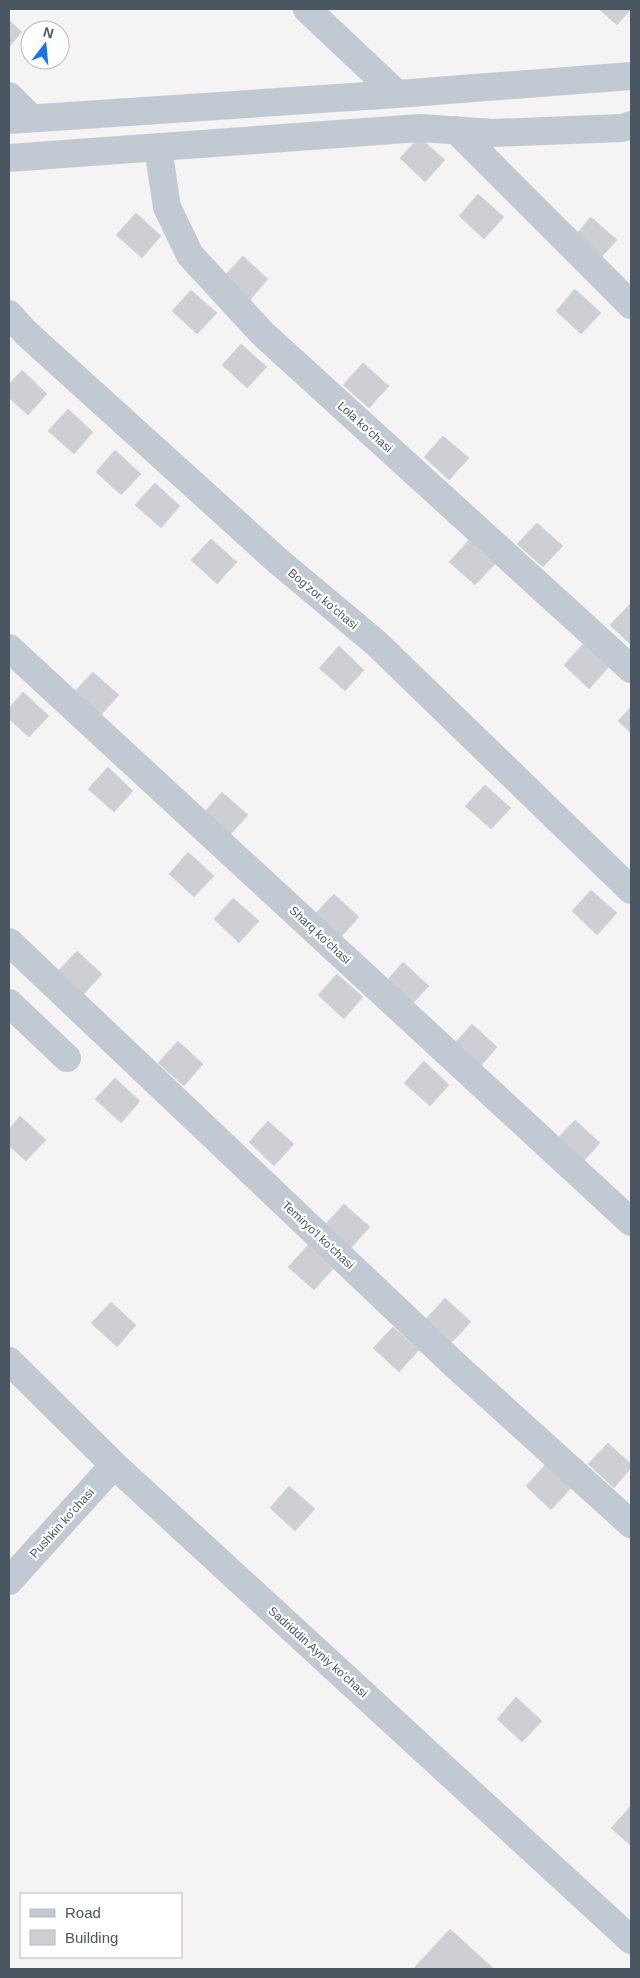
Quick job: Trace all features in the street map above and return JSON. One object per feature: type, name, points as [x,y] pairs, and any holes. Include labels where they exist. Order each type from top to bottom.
[{"type":"street","points":[[307,9],[397,94]]},
{"type":"street","points":[[9,96],[20,119],[397,94],[631,76]]},
{"type":"street","points":[[9,158],[420,128],[493,133],[622,128],[631,125]]},
{"type":"street","points":[[456,130],[631,305]]},
{"type":"street","name":"Lola ko'chasi","points":[[158,147],[167,207],[190,255],[262,333],[631,668]]},
{"type":"street","name":"Bog'zor ko'chasi","points":[[9,314],[26,333],[278,561],[376,643],[631,890]]},
{"type":"street","name":"Sharq ko'chasi","points":[[9,648],[631,1222]]},
{"type":"street","name":"Temiryo'l ko'chasi","points":[[9,942],[446,1357],[631,1524]]},
{"type":"street","points":[[9,1003],[67,1058]]},
{"type":"street","name":"Sadriddin Ayniy ko'chasi","points":[[9,1361],[114,1465],[631,1940]]},
{"type":"street","name":"Pushkin ko'chasi","points":[[9,1581],[114,1465]]},
{"type":"building","points":[[599,9],[631,9],[617,25]]},
{"type":"building","points":[[9,20],[20,30],[20,34],[9,47]]},
{"type":"building","points":[[419,137],[445,160],[425,182],[400,158]]},
{"type":"building","points":[[478,194],[504,217],[484,239],[459,216]]},
{"type":"building","points":[[136,213],[161,236],[142,258],[116,235]]},
{"type":"building","points":[[591,217],[617,240],[597,262],[572,239]]},
{"type":"building","points":[[243,256],[268,279],[249,301],[223,277]]},
{"type":"building","points":[[575,289],[601,313],[581,334],[556,311]]},
{"type":"building","points":[[191,290],[217,313],[197,334],[172,311]]},
{"type":"building","points":[[241,344],[267,367],[247,388],[222,365]]},
{"type":"building","points":[[363,363],[389,386],[369,408],[343,385]]},
{"type":"building","points":[[22,370],[47,394],[28,415],[9,398],[9,384]]},
{"type":"building","points":[[68,409],[93,432],[74,454],[48,431]]},
{"type":"building","points":[[443,436],[469,458],[449,480],[424,457]]},
{"type":"building","points":[[115,450],[141,474],[121,495],[96,472]]},
{"type":"building","points":[[155,483],[180,506],[161,528],[135,505]]},
{"type":"building","points":[[537,523],[563,546],[543,567],[517,544]]},
{"type":"building","points":[[211,539],[237,562],[217,584],[191,560]]},
{"type":"building","points":[[469,540],[495,564],[475,585],[449,562]]},
{"type":"building","points":[[631,605],[631,645],[610,625]]},
{"type":"building","points":[[583,644],[609,667],[589,689],[564,665]]},
{"type":"building","points":[[339,646],[364,670],[345,691],[319,668]]},
{"type":"building","points":[[93,672],[119,695],[99,717],[73,693]]},
{"type":"building","points":[[23,692],[49,716],[29,737],[9,719],[9,708]]},
{"type":"building","points":[[631,707],[631,733],[618,721]]},
{"type":"building","points":[[108,767],[133,791],[114,812],[88,789]]},
{"type":"building","points":[[485,785],[511,808],[491,829],[465,806]]},
{"type":"building","points":[[222,792],[248,815],[228,837],[203,814]]},
{"type":"building","points":[[188,852],[214,876],[194,897],[169,874]]},
{"type":"building","points":[[591,890],[617,913],[597,935],[572,911]]},
{"type":"building","points":[[334,894],[359,917],[340,938],[314,915]]},
{"type":"building","points":[[233,898],[259,921],[239,943],[214,919]]},
{"type":"building","points":[[77,951],[102,974],[83,995],[57,972]]},
{"type":"building","points":[[403,962],[429,986],[409,1007],[384,984]]},
{"type":"building","points":[[337,974],[363,997],[344,1019],[318,995]]},
{"type":"building","points":[[472,1024],[497,1047],[478,1069],[452,1046]]},
{"type":"building","points":[[178,1041],[203,1064],[184,1086],[158,1063]]},
{"type":"building","points":[[424,1061],[449,1085],[430,1106],[404,1083]]},
{"type":"building","points":[[115,1078],[140,1101],[121,1123],[95,1099]]},
{"type":"building","points":[[20,1116],[46,1140],[26,1161],[9,1146],[9,1129]]},
{"type":"building","points":[[575,1120],[600,1143],[581,1164],[555,1141]]},
{"type":"building","points":[[268,1121],[294,1144],[274,1166],[249,1142]]},
{"type":"building","points":[[344,1204],[370,1227],[350,1249],[324,1226]]},
{"type":"building","points":[[308,1245],[333,1269],[314,1290],[288,1267]]},
{"type":"building","points":[[445,1298],[471,1322],[451,1343],[425,1320]]},
{"type":"building","points":[[111,1302],[136,1325],[117,1347],[91,1323]]},
{"type":"building","points":[[393,1327],[419,1350],[399,1372],[373,1348]]},
{"type":"building","points":[[608,1443],[631,1464],[631,1468],[614,1488],[588,1464]]},
{"type":"building","points":[[545,1465],[571,1488],[551,1510],[526,1486]]},
{"type":"building","points":[[289,1486],[315,1509],[295,1531],[270,1508]]},
{"type":"building","points":[[516,1697],[542,1721],[522,1742],[497,1719]]},
{"type":"building","points":[[631,1806],[631,1846],[611,1828]]},
{"type":"building","points":[[450,1929],[494,1969],[413,1969]]}]
